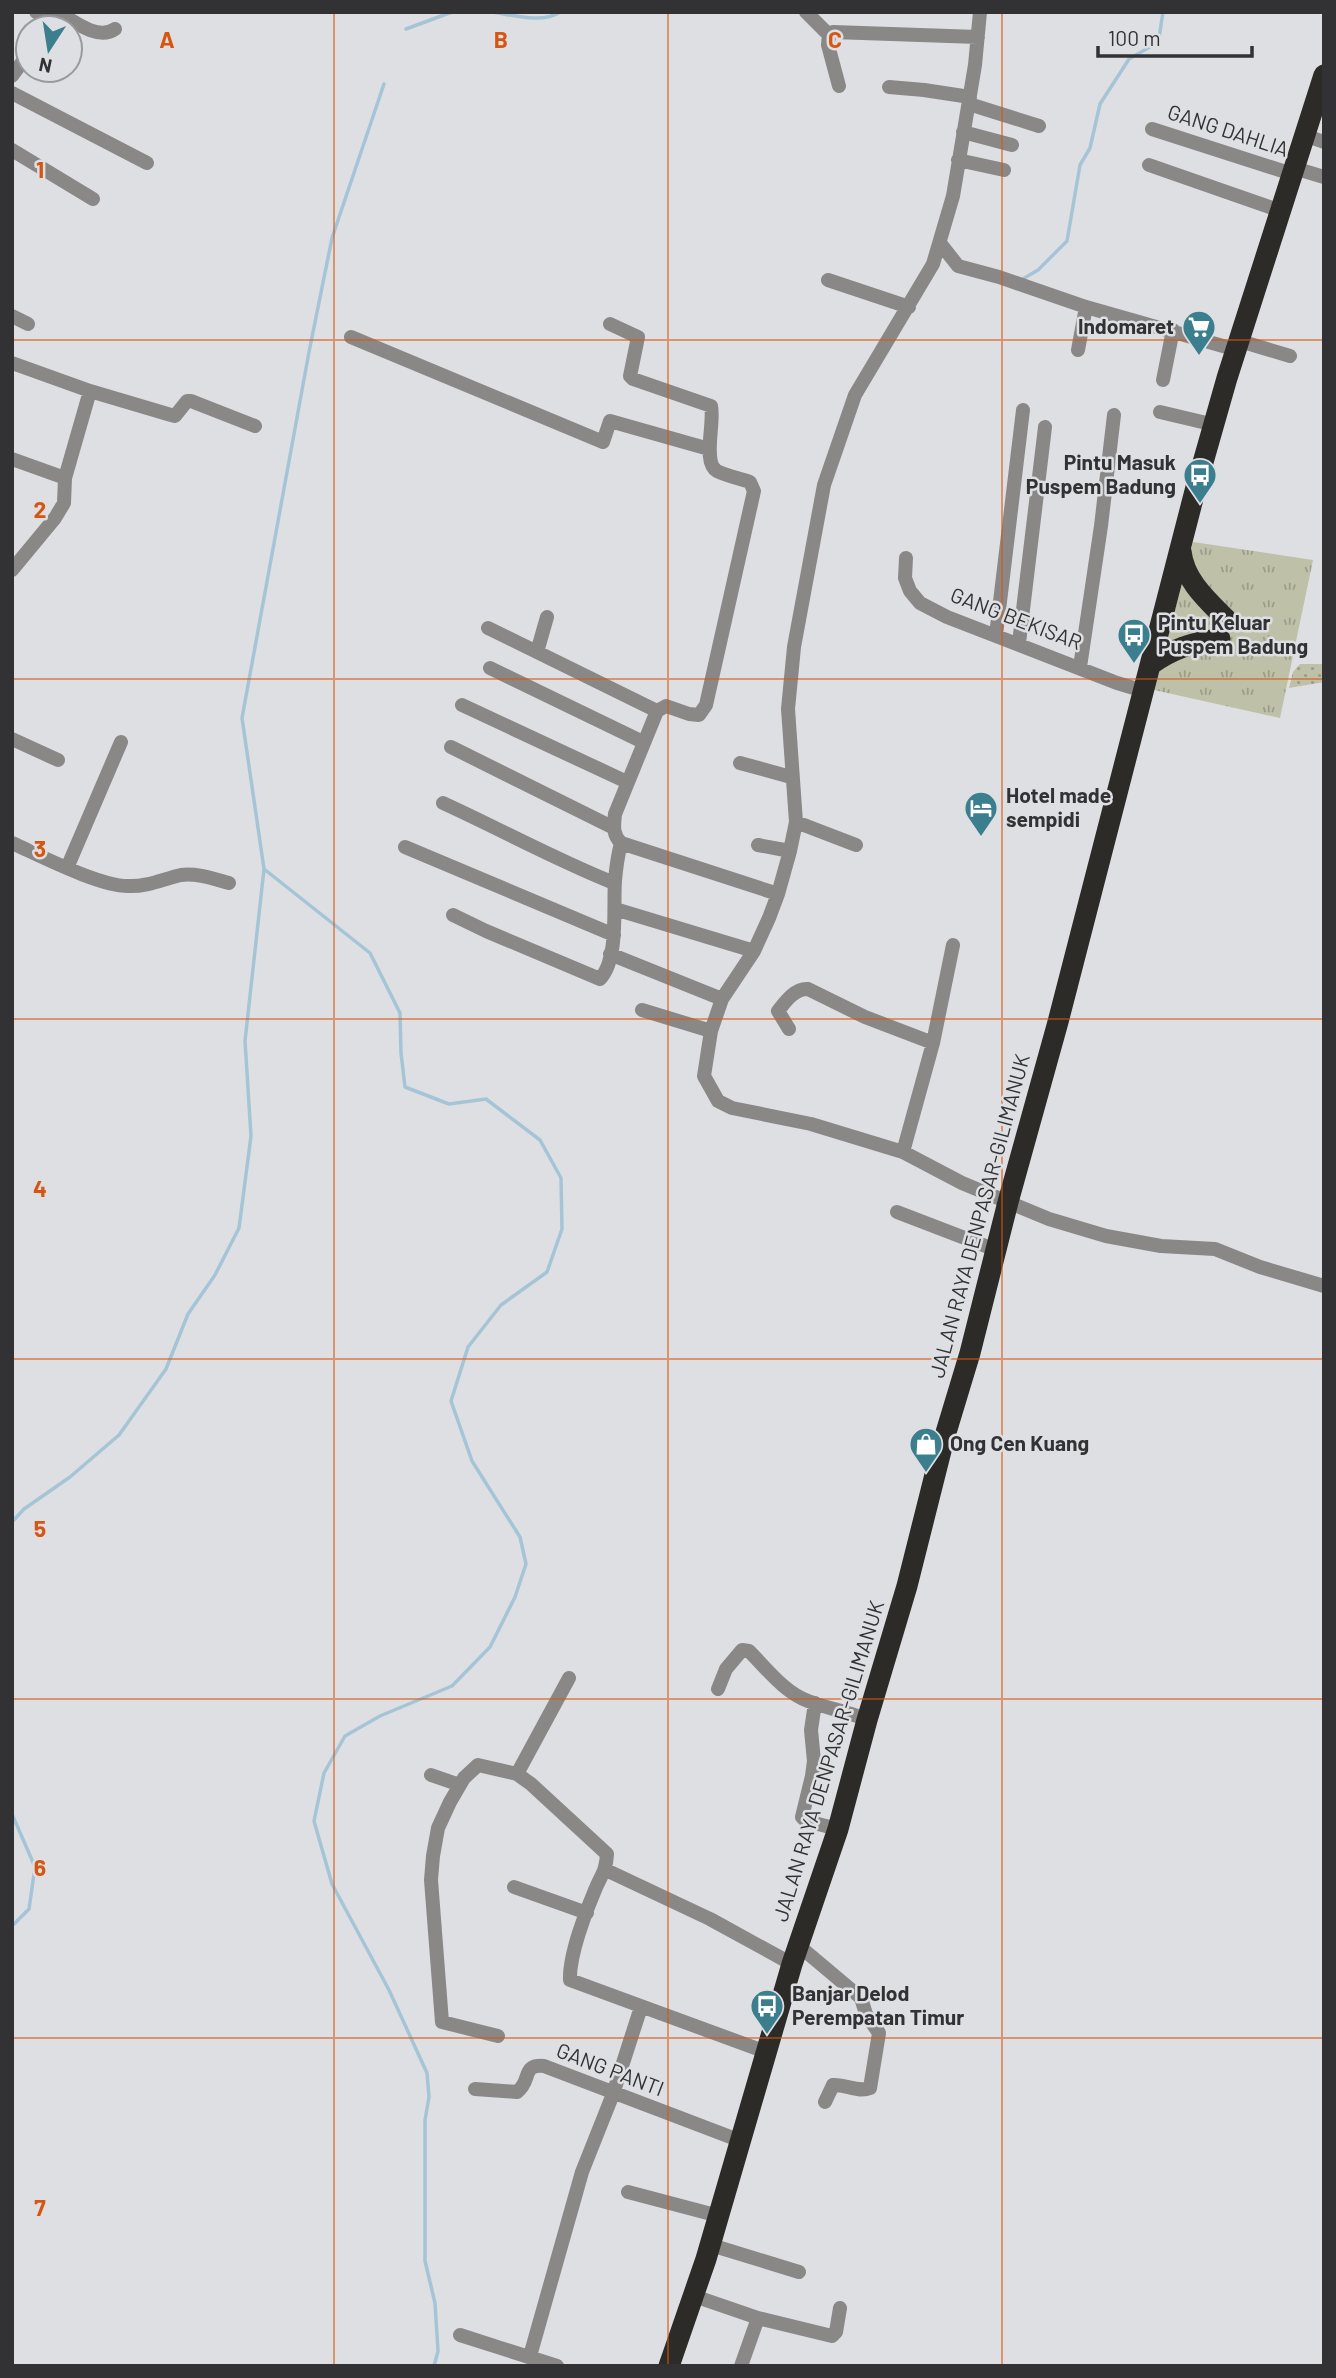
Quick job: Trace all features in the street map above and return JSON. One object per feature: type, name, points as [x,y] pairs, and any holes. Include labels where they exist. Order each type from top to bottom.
[{"type":"highway","name":"JALAN RAYA DENPASAR-GILIMANUK","points":[[670,2366],[711,2245],[795,1955],[838,1829],[970,1353],[1181,545],[1238,346],[1293,171],[1314,138],[1324,75]]},
{"type":"highway","points":[[1150,665],[1166,653],[1223,629],[1189,578],[1182,561],[1181,545]]},
{"type":"street","points":[[806,12],[829,35]]},
{"type":"street","points":[[980,12],[953,196],[940,243],[933,264],[909,307],[855,395],[824,485],[794,646],[788,709],[796,822],[778,894],[754,951],[722,999],[711,1031],[704,1076],[718,1101],[732,1108],[811,1124],[903,1152],[962,1183],[1049,1219],[1106,1236],[1161,1246],[1214,1249],[1260,1267],[1324,1286]]},
{"type":"street","points":[[84,28],[101,34],[115,29]]},
{"type":"street","points":[[829,35],[834,32],[978,37]]},
{"type":"street","points":[[829,35],[828,45],[839,86]]},
{"type":"street","points":[[889,88],[924,90],[969,100],[1039,126]]},
{"type":"street","points":[[12,93],[147,163]]},
{"type":"street","name":"GANG DAHLIA","points":[[1152,129],[1293,171],[1324,177]]},
{"type":"street","points":[[963,132],[1012,145]]},
{"type":"street","points":[[12,150],[93,199]]},
{"type":"street","points":[[958,160],[1004,170]]},
{"type":"street","points":[[1149,165],[1281,211]]},
{"type":"street","points":[[940,243],[958,266],[1086,307],[1238,346],[1290,356]]},
{"type":"street","points":[[828,280],[909,307]]},
{"type":"street","points":[[1078,350],[1086,307]]},
{"type":"street","points":[[12,316],[27,324]]},
{"type":"street","points":[[488,628],[661,708],[699,715],[706,705],[754,491],[750,482],[715,470],[711,465],[711,406],[633,379],[630,376],[638,337],[610,324]]},
{"type":"street","points":[[1163,380],[1173,330]]},
{"type":"street","points":[[351,337],[603,442],[610,421],[709,449]]},
{"type":"street","points":[[12,363],[90,391],[174,416],[187,401],[191,401],[255,426]]},
{"type":"street","points":[[13,568],[55,518],[64,502],[65,478],[90,391]]},
{"type":"street","points":[[996,635],[1023,410]]},
{"type":"street","points":[[1160,412],[1215,425]]},
{"type":"street","points":[[1080,667],[1114,415]]},
{"type":"street","points":[[1018,643],[1045,426]]},
{"type":"street","points":[[12,459],[65,478]]},
{"type":"street","name":"GANG BEKISAR","points":[[906,558],[905,578],[910,591],[920,603],[947,617],[1144,691]]},
{"type":"street","points":[[537,652],[547,617]]},
{"type":"street","points":[[490,668],[643,742]]},
{"type":"street","points":[[462,705],[627,782]]},
{"type":"street","points":[[661,708],[643,742],[615,814],[615,837],[621,843],[778,894]]},
{"type":"street","points":[[12,738],[58,760]]},
{"type":"street","points":[[67,868],[121,742]]},
{"type":"street","points":[[451,747],[614,828]]},
{"type":"street","points":[[740,763],[791,777]]},
{"type":"street","points":[[443,803],[576,868],[614,883]]},
{"type":"street","points":[[796,822],[856,845]]},
{"type":"street","points":[[12,843],[67,868],[116,885],[147,886],[182,875],[205,876],[229,883]]},
{"type":"street","points":[[453,915],[600,979],[614,935],[614,883],[621,843]]},
{"type":"street","points":[[758,845],[790,851]]},
{"type":"street","points":[[405,847],[614,935]]},
{"type":"street","points":[[615,909],[754,951]]},
{"type":"street","points":[[903,1152],[933,1042],[953,945]]},
{"type":"street","points":[[610,954],[722,999]]},
{"type":"street","points":[[789,1029],[779,1014],[780,1009],[796,992],[808,989],[865,1017],[933,1042]]},
{"type":"street","points":[[642,1010],[711,1031]]},
{"type":"street","points":[[897,1212],[996,1250]]},
{"type":"street","points":[[718,1689],[726,1669],[742,1650],[748,1651],[783,1687],[807,1701],[847,1711],[867,1720]]},
{"type":"street","points":[[517,1774],[569,1678]]},
{"type":"street","points":[[815,1703],[811,1730],[814,1761],[802,1817],[806,1821],[838,1829]]},
{"type":"street","points":[[498,2036],[442,2022],[431,1880],[438,1828],[464,1778],[478,1765],[517,1774],[607,1854],[606,1870],[595,1888],[578,1937],[570,1980],[766,2052]]},
{"type":"street","points":[[431,1775],[460,1785]]},
{"type":"street","points":[[606,1870],[795,1955],[861,1998],[866,2014],[879,2032],[870,2088],[860,2090],[833,2085],[825,2102]]},
{"type":"street","points":[[514,1887],[587,1913]]},
{"type":"street","points":[[530,2356],[582,2172],[613,2094],[641,2007]]},
{"type":"street","name":"GANG PANTI","points":[[475,2089],[517,2092],[522,2088],[529,2069],[544,2066],[741,2141]]},
{"type":"street","points":[[628,2192],[719,2216]]},
{"type":"street","points":[[711,2245],[799,2272]]},
{"type":"street","points":[[694,2296],[758,2318],[832,2336],[836,2332],[840,2308]]},
{"type":"street","points":[[741,2366],[758,2318]]},
{"type":"street","points":[[460,2335],[557,2366]]},
{"type":"green space","points":[[1193,542],[1313,560],[1280,718],[1154,690]]},
{"type":"green space","points":[[1300,664],[1324,664],[1324,682],[1289,688],[1293,672]]},
{"type":"waterway","points":[[406,29],[452,12]]},
{"type":"waterway","points":[[492,12],[536,18],[553,16],[560,12]]},
{"type":"waterway","points":[[1021,280],[1038,270],[1067,241],[1080,165],[1090,148],[1100,104],[1129,59],[1155,44],[1159,38],[1163,12]]},
{"type":"waterway","points":[[12,1522],[24,1509],[70,1477],[119,1435],[166,1369],[188,1314],[215,1275],[239,1228],[251,1136],[245,1041],[264,869],[242,718],[332,238],[384,84]]},
{"type":"waterway","points":[[264,869],[370,953],[400,1013],[405,1087],[449,1104],[486,1099],[540,1140],[561,1178],[562,1229],[547,1272],[501,1305],[468,1347],[451,1401],[472,1461],[520,1537],[526,1564],[515,1597],[490,1647],[452,1686],[380,1716],[345,1736],[324,1773],[314,1821],[332,1884],[389,1990],[427,2073],[429,2097],[425,2120],[425,2261],[435,2303],[438,2351],[434,2366]]},
{"type":"waterway","points":[[12,1814],[35,1867],[29,1909],[12,1926]]},
{"type":"place","name":"Indomaret","points":[[1199,357]]},
{"type":"place","name":"Pintu Masuk Puspem Badung","points":[[1200,505]]},
{"type":"place","name":"Pintu Keluar Puspem Badung","points":[[1134,665]]},
{"type":"place","name":"Hotel made sempidi","points":[[981,838]]},
{"type":"place","name":"Ong Cen Kuang","points":[[926,1474]]},
{"type":"place","name":"Banjar Delod Perempatan Timur","points":[[767,2036]]}]
